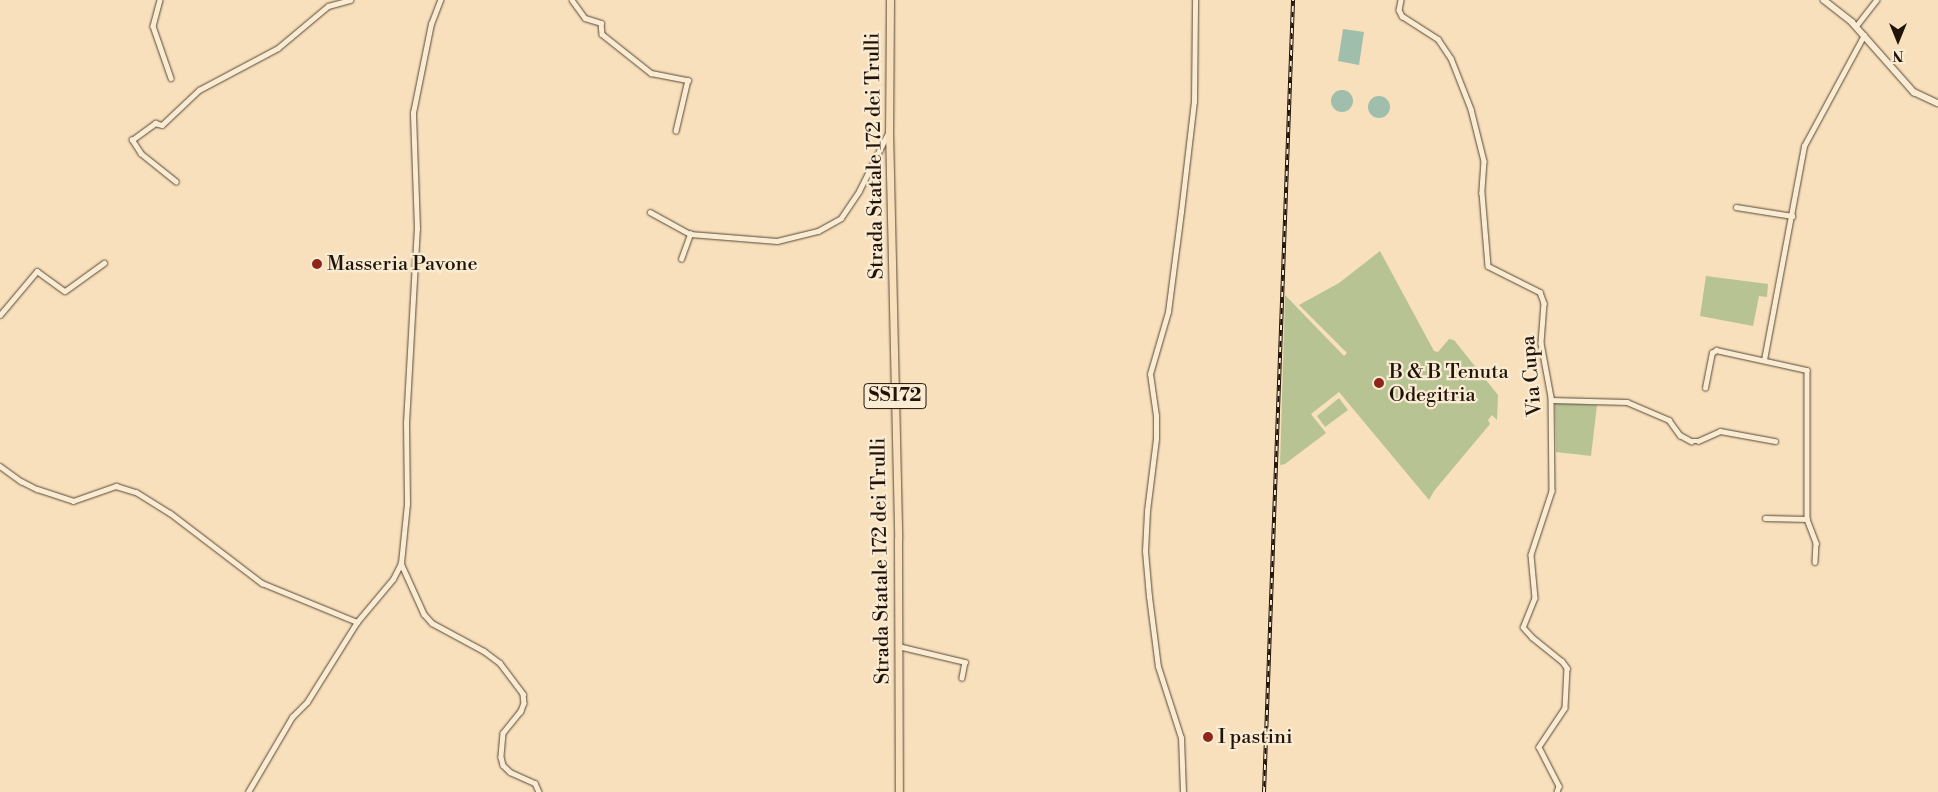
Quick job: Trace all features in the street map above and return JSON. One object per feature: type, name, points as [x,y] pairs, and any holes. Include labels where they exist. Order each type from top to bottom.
[{"type":"main road","name":"Strada Statale 172 dei Trulli","points":[[890,0],[889,130],[899,792]]},
{"type":"street","points":[[160,0],[153,26],[171,78]]},
{"type":"street","points":[[176,182],[142,154],[132,140],[155,123],[162,125],[199,90],[278,48],[328,6],[350,0]]},
{"type":"street","points":[[248,792],[292,717],[307,702],[357,622],[393,579],[401,563],[407,504],[406,423],[417,229],[413,113],[431,24],[440,0]]},
{"type":"street","points":[[572,0],[585,18],[600,23],[602,34],[651,74],[688,80],[676,131]]},
{"type":"street","points":[[1183,792],[1181,738],[1158,667],[1145,551],[1147,511],[1156,439],[1156,416],[1150,374],[1168,312],[1181,212],[1194,102],[1195,0]]},
{"type":"street","name":"Via Cupa","points":[[1401,0],[1400,10],[1402,16],[1438,39],[1451,58],[1471,109],[1484,161],[1482,193],[1488,266],[1540,292],[1542,296],[1544,310],[1541,343],[1551,400],[1552,491],[1531,555],[1536,598],[1524,627],[1532,637],[1562,660],[1567,668],[1565,708],[1539,748],[1558,786],[1557,792]]},
{"type":"street","points":[[1824,0],[1856,26],[1914,92],[1938,103]]},
{"type":"street","points":[[1856,26],[1876,0]]},
{"type":"street","points":[[1764,360],[1804,146],[1864,35]]},
{"type":"street","points":[[650,212],[690,234],[777,241],[818,231],[841,218],[859,191],[889,130]]},
{"type":"street","points":[[1736,208],[1792,216]]},
{"type":"street","points":[[682,259],[690,234]]},
{"type":"street","points":[[0,315],[37,271],[65,291],[104,264]]},
{"type":"street","points":[[1705,388],[1713,351],[1804,368],[1808,372],[1807,519],[1816,543],[1815,562]]},
{"type":"street","points":[[1551,400],[1627,402],[1669,420],[1680,435],[1691,441],[1698,441],[1720,431],[1775,441]]},
{"type":"street","points":[[0,466],[21,481],[73,501],[116,486],[136,492],[170,513],[262,583],[357,622]]},
{"type":"street","points":[[1765,518],[1807,519]]},
{"type":"street","points":[[401,563],[424,614],[432,623],[484,651],[500,663],[523,694],[524,703],[521,711],[503,733],[501,757],[503,765],[510,772],[534,783],[539,792]]},
{"type":"street","points":[[898,646],[964,662],[962,678]]},
{"type":"shaded area","points":[[1343,29],[1364,32],[1359,65],[1338,61]]},
{"type":"shaded area","points":[[1342,90],[1350,93],[1353,101],[1350,109],[1342,112],[1334,109],[1331,101],[1334,93]]},
{"type":"shaded area","points":[[1379,96],[1387,99],[1390,107],[1387,115],[1379,118],[1371,115],[1368,107],[1371,99]]},
{"type":"shaded area","points":[[1380,251],[1434,351],[1438,352],[1449,339],[1454,340],[1498,395],[1497,420],[1492,415],[1488,420],[1490,424],[1434,491],[1429,500],[1339,392],[1311,414],[1326,433],[1285,464],[1280,465],[1285,295],[1344,356],[1347,353],[1299,305],[1339,283]]},
{"type":"shaded area","points":[[1706,276],[1768,284],[1767,297],[1759,296],[1753,326],[1700,316]]},
{"type":"shaded area","points":[[1339,398],[1348,410],[1325,427],[1317,416]]},
{"type":"shaded area","points":[[1555,403],[1597,405],[1591,456],[1556,452]]},
{"type":"railway","points":[[1264,792],[1293,0]]},
{"type":"place","name":"Masseria Pavone","points":[[317,264]]},
{"type":"place","name":"B & B Tenuta Odegitria","points":[[1379,383]]},
{"type":"place","name":"I pastini","points":[[1208,737]]}]
